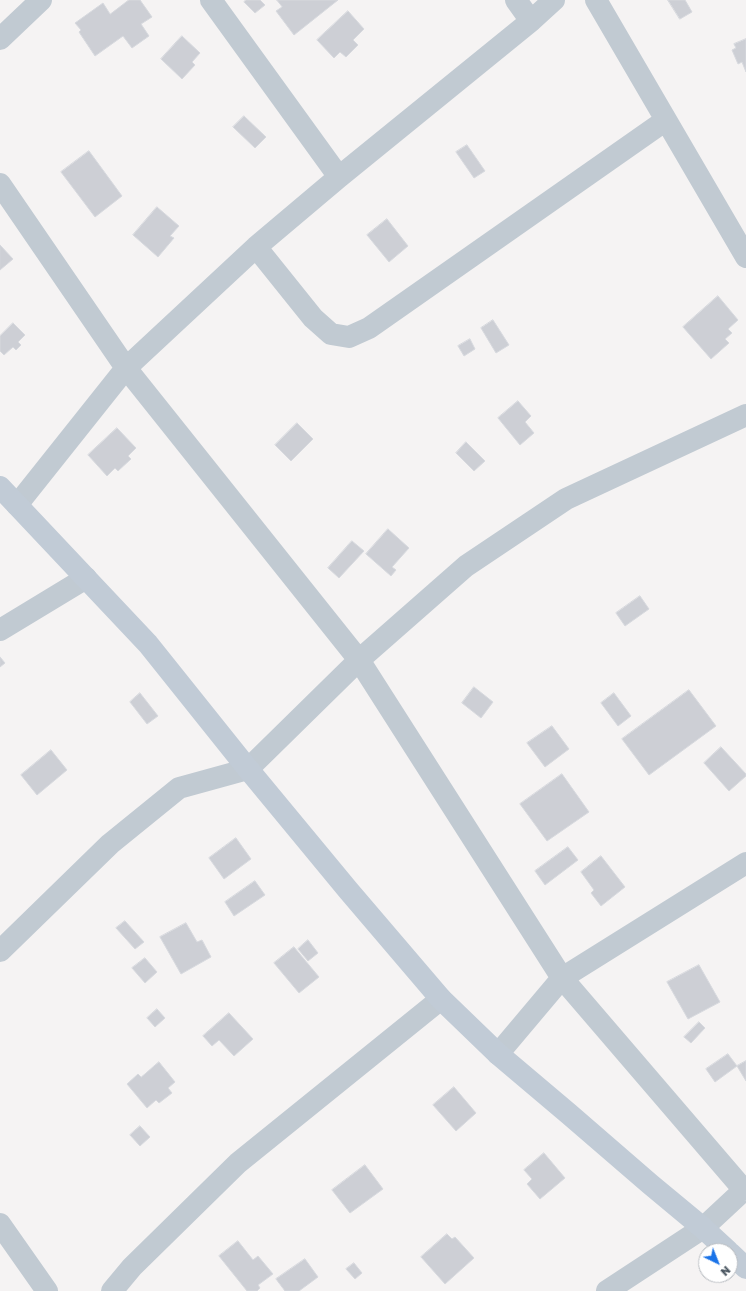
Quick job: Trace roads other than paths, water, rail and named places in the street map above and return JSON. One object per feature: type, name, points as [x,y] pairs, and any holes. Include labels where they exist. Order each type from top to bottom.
[{"type":"street","points":[[0,39],[41,0]]},
{"type":"street","points":[[211,0],[339,177]]},
{"type":"street","points":[[516,0],[531,22]]},
{"type":"street","points":[[17,505],[126,368],[256,247],[339,177],[531,22],[554,0]]},
{"type":"street","points":[[596,0],[746,258]]},
{"type":"street","points":[[256,247],[313,318],[331,334],[349,337],[369,328],[666,120]]},
{"type":"street","points":[[0,184],[126,368],[359,660],[562,978],[745,1189],[703,1228],[607,1291]]},
{"type":"street","points":[[0,951],[110,844],[179,788],[248,769],[359,660],[466,566],[566,499],[746,415]]},
{"type":"street","points":[[0,487],[148,644],[248,769],[353,896],[441,999],[498,1054],[719,1243]]},
{"type":"street","points":[[0,630],[86,578]]},
{"type":"street","points":[[498,1054],[562,978],[746,863]]},
{"type":"street","points":[[112,1291],[132,1267],[238,1163],[441,999]]},
{"type":"street","points":[[0,1224],[48,1291]]},
{"type":"street","points":[[738,1260],[746,1268]]}]
